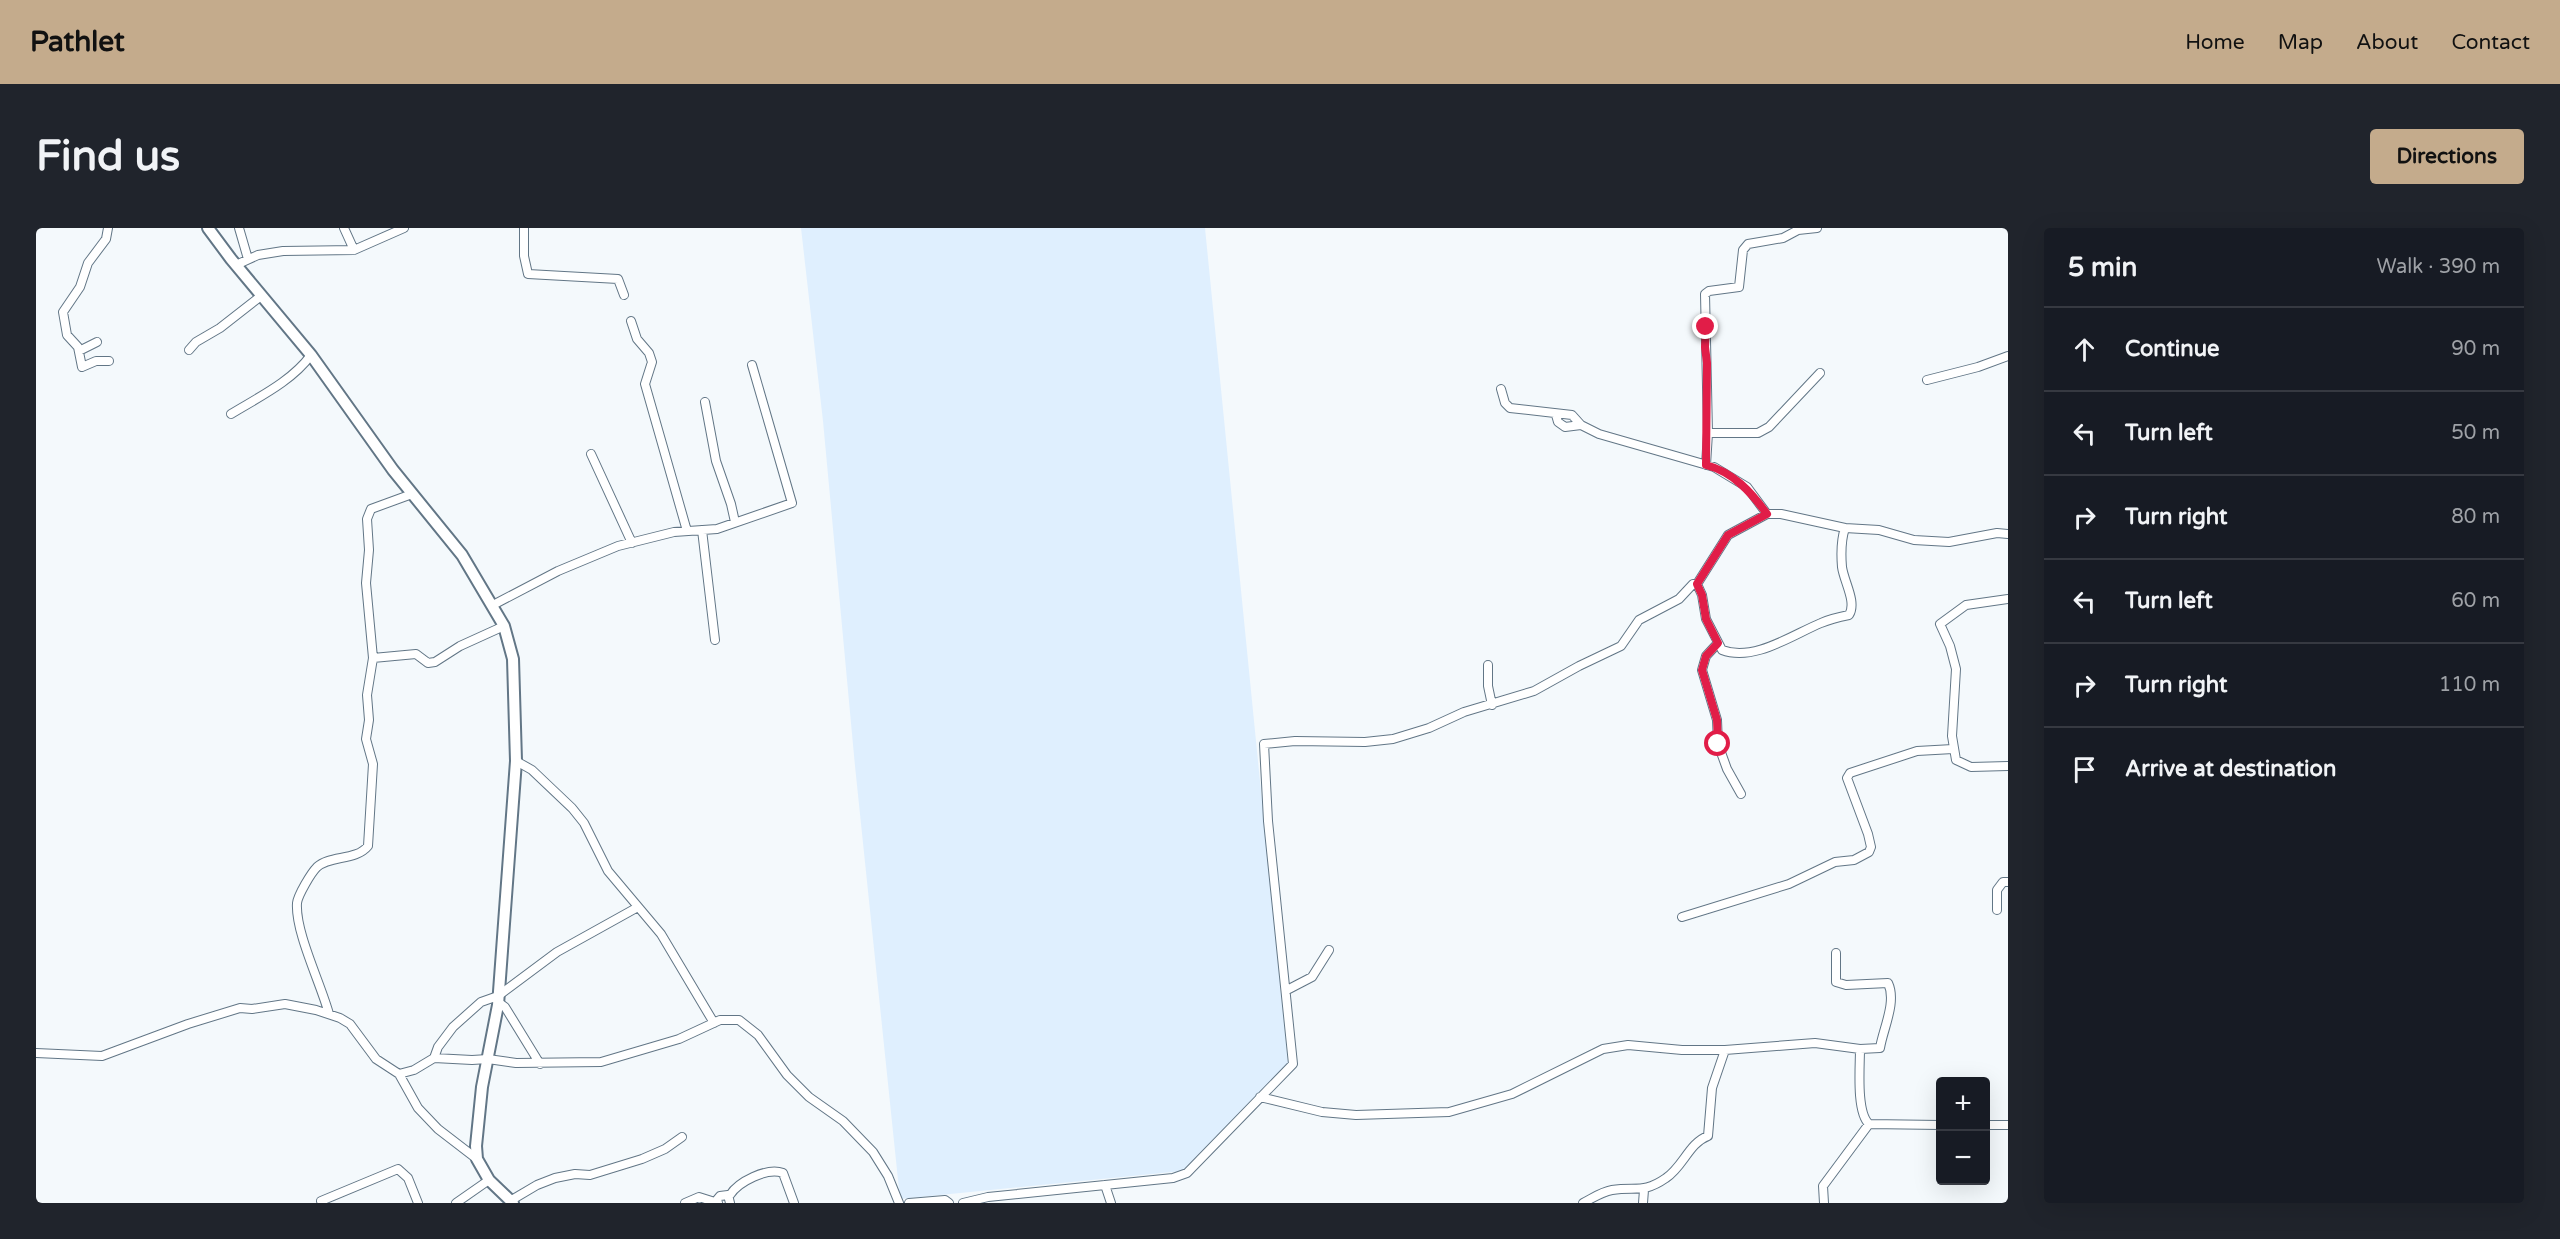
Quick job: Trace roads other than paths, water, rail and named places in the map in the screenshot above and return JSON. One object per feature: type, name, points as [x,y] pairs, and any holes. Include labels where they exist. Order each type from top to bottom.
[{"type":"street","points":[[108,228],[106,239],[88,263],[80,287],[63,312],[67,335],[79,351],[82,367],[96,361],[109,361]]},
{"type":"street","points":[[208,228],[311,356],[412,494],[462,555],[504,626],[513,659],[516,761],[498,999],[482,1087],[476,1146],[477,1159]]},
{"type":"street","points":[[239,228],[248,259]]},
{"type":"street","points":[[344,228],[354,250]]},
{"type":"street","points":[[236,265],[258,255],[283,251],[354,250],[404,228]]},
{"type":"street","points":[[524,228],[524,256],[528,274],[615,278],[618,279],[624,295]]},
{"type":"street","points":[[1706,465],[1706,294],[1709,291],[1739,287],[1743,250],[1748,244],[1783,238],[1798,230],[1817,228]]},
{"type":"street","points":[[189,350],[196,342],[220,328],[261,296]]},
{"type":"street","points":[[631,321],[637,339],[649,353],[652,362],[645,384],[687,531]]},
{"type":"street","points":[[79,351],[97,342]]},
{"type":"street","points":[[231,414],[302,368],[311,356]]},
{"type":"street","points":[[1927,380],[1978,367],[2008,356]]},
{"type":"street","points":[[493,605],[558,571],[632,543],[687,531],[717,529],[792,503],[752,365]]},
{"type":"street","points":[[1707,433],[1758,434],[1769,427],[1820,373]]},
{"type":"street","points":[[1501,389],[1505,403],[1510,408],[1572,415],[1581,425],[1599,434],[1714,467],[1747,487],[1767,514]]},
{"type":"street","points":[[705,402],[716,461],[735,522]]},
{"type":"street","points":[[1556,415],[1558,422],[1565,427],[1581,425]]},
{"type":"street","points":[[591,454],[632,543]]},
{"type":"street","points":[[330,1014],[299,923],[297,902],[301,891],[319,866],[355,854],[368,846],[373,764],[366,739],[369,720],[367,695],[373,658],[366,584],[369,550],[367,519],[371,509],[412,494]]},
{"type":"street","points":[[963,1203],[988,1197],[1173,1178],[1187,1173],[1293,1064],[1269,831],[1264,744],[1295,741],[1393,740],[1429,728],[1464,712],[1534,692],[1578,666],[1621,646],[1639,620],[1679,599],[1693,584],[1697,584],[1728,535],[1767,514],[1781,514],[1845,528],[1880,530],[1914,540],[1949,543],[1997,533],[2008,534]]},
{"type":"street","points":[[1697,584],[1702,595],[1706,619],[1722,650],[1741,653],[1766,648],[1824,621],[1849,615],[1851,604],[1842,568],[1842,537],[1845,528]]},
{"type":"street","points":[[702,530],[715,640]]},
{"type":"street","points":[[2008,599],[1966,605],[1940,624],[1950,646],[1956,669],[1953,749],[1956,760],[1971,767],[2008,766]]},
{"type":"street","points":[[373,658],[416,654],[428,663],[435,662],[460,646],[504,626]]},
{"type":"street","points":[[1718,643],[1706,656],[1702,670],[1717,720],[1718,744],[1727,769],[1741,794]]},
{"type":"street","points":[[1488,665],[1488,687],[1492,705]]},
{"type":"street","points":[[1682,917],[1789,884],[1835,862],[1854,860],[1869,852],[1871,847],[1868,834],[1847,778],[1851,773],[1917,751],[1953,749]]},
{"type":"street","points":[[516,761],[532,770],[572,808],[584,823],[608,871],[661,934],[714,1023]]},
{"type":"street","points":[[1997,910],[1997,890],[2003,882],[2008,882]]},
{"type":"street","points":[[434,1058],[438,1047],[453,1027],[480,1002],[498,999],[557,952],[638,907]]},
{"type":"street","points":[[1287,990],[1312,977],[1329,950]]},
{"type":"street","points":[[1260,1097],[1322,1112],[1356,1115],[1449,1112],[1512,1094],[1603,1049],[1628,1045],[1682,1050],[1725,1050],[1815,1043],[1860,1049],[1880,1048],[1888,1020],[1892,990],[1888,983],[1846,985],[1836,982],[1836,953]]},
{"type":"street","points":[[498,999],[540,1064]]},
{"type":"street","points":[[36,1053],[102,1056],[188,1024],[240,1008],[252,1009],[285,1004],[330,1014],[350,1024],[376,1059],[399,1074],[418,1108],[431,1122],[477,1159],[489,1180],[511,1202],[537,1185],[555,1178],[575,1174],[590,1175],[642,1159],[665,1149],[682,1137]]},
{"type":"street","points":[[399,1074],[414,1070],[434,1058],[488,1059],[540,1064],[601,1062],[679,1039],[720,1020],[739,1020],[758,1035],[787,1075],[808,1097],[843,1120],[873,1152],[888,1176],[899,1203]]},
{"type":"street","points":[[1860,1049],[1862,1109],[1864,1119],[1869,1124],[1936,1125]]},
{"type":"street","points":[[1583,1203],[1599,1193],[1614,1189],[1644,1190],[1668,1177],[1698,1140],[1708,1136],[1712,1088],[1725,1050]]},
{"type":"street","points":[[1824,1203],[1823,1186],[1869,1124]]},
{"type":"street","points":[[1990,1125],[2008,1125]]},
{"type":"street","points":[[321,1201],[388,1171],[398,1169],[408,1178],[418,1203]]},
{"type":"street","points":[[684,1203],[699,1197],[717,1202],[720,1196],[730,1199],[737,1187],[758,1176],[779,1171],[783,1173],[794,1203]]},
{"type":"street","points":[[456,1203],[489,1180]]},
{"type":"street","points":[[1105,1185],[1111,1203]]},
{"type":"street","points":[[1643,1203],[1644,1190]]},
{"type":"street","points":[[909,1203],[945,1200],[949,1203]]}]
